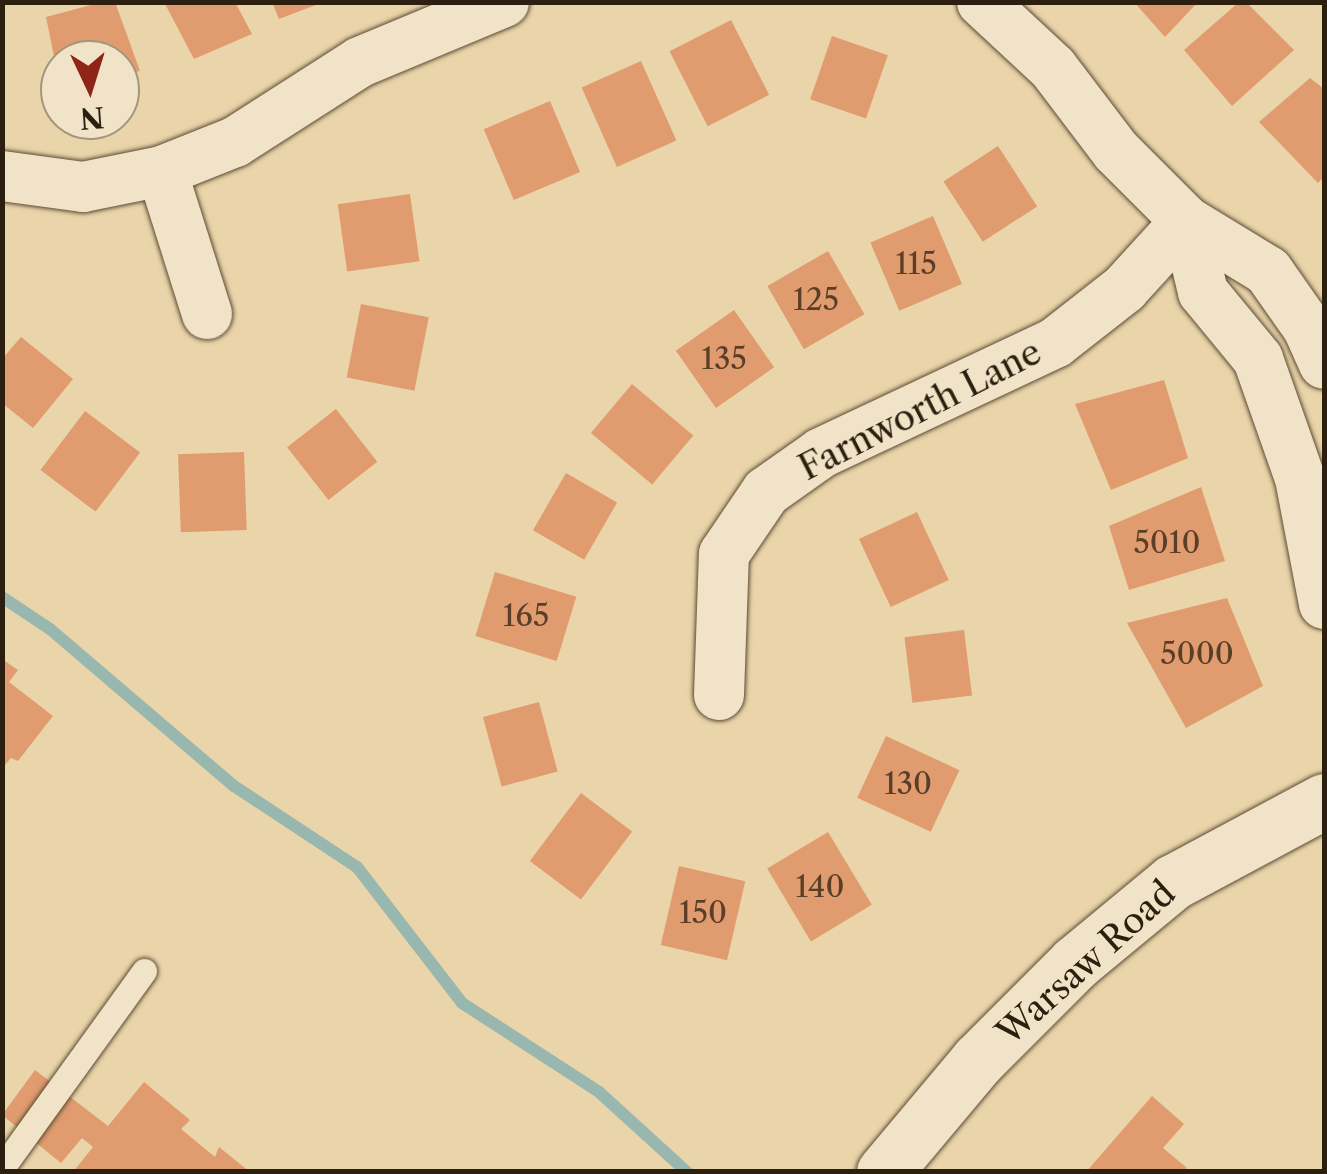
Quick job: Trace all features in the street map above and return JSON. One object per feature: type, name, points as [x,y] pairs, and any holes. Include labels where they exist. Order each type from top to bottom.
[{"type":"street","points":[[2,176],[82,188],[162,172],[236,142],[360,62],[504,2]]},
{"type":"street","points":[[982,2],[1052,68],[1116,152],[1186,221],[1268,271],[1308,328],[1324,364]]},
{"type":"street","points":[[162,172],[207,314]]},
{"type":"street","points":[[1186,221],[1204,292],[1258,359],[1305,431],[1300,478],[1318,534],[1324,604]]},
{"type":"street","name":"Farnworth Lane","points":[[720,694],[724,554],[766,492],[821,453],[1055,343],[1124,290],[1186,221]]},
{"type":"street","name":"Warsaw Road","points":[[884,1172],[978,1060],[1074,963],[1173,882],[1324,801]]},
{"type":"lane","points":[[2,1168],[144,971]]},
{"type":"building","points":[[115,2],[129,40],[51,40],[46,17]]},
{"type":"building","points":[[164,2],[235,2],[252,34],[194,59]]},
{"type":"building","points":[[272,2],[321,2],[321,3],[279,19]]},
{"type":"building","points":[[1134,2],[1198,2],[1165,37]]},
{"type":"building","points":[[1239,2],[1246,2],[1294,50],[1232,106],[1184,50]]},
{"type":"building","points":[[731,20],[769,95],[708,126],[670,51]]},
{"type":"building","points":[[832,36],[888,55],[866,119],[810,99]]},
{"type":"building","points":[[641,61],[676,140],[617,167],[582,87]]},
{"type":"building","points":[[1310,78],[1324,89],[1324,177],[1318,183],[1259,122]]},
{"type":"building","points":[[550,101],[580,172],[514,200],[484,129]]},
{"type":"building","points":[[998,146],[1037,206],[983,242],[943,181]]},
{"type":"building","points":[[410,194],[419,261],[347,271],[338,204]]},
{"type":"building","points":[[933,216],[962,284],[899,311],[870,243]]},
{"type":"building","points":[[828,251],[864,314],[804,349],[767,286]]},
{"type":"building","points":[[361,304],[429,317],[414,391],[347,378]]},
{"type":"building","points":[[734,310],[774,367],[716,408],[676,351]]},
{"type":"building","points":[[21,337],[73,379],[33,428],[2,403],[2,359]]},
{"type":"building","points":[[1164,380],[1188,458],[1111,490],[1075,404]]},
{"type":"building","points":[[632,384],[693,435],[652,484],[591,433]]},
{"type":"building","points":[[336,409],[377,462],[328,500],[287,447]]},
{"type":"building","points":[[85,411],[140,453],[96,512],[40,470]]},
{"type":"building","points":[[244,452],[247,530],[181,532],[178,454]]},
{"type":"building","points":[[566,473],[617,503],[584,560],[533,530]]},
{"type":"building","points":[[1201,487],[1225,561],[1129,590],[1109,526]]},
{"type":"building","points":[[917,512],[949,580],[891,607],[859,539]]},
{"type":"building","points":[[495,572],[576,597],[557,661],[475,636]]},
{"type":"building","points":[[1227,598],[1263,686],[1186,728],[1127,623]]},
{"type":"building","points":[[964,630],[972,696],[912,703],[904,637]]},
{"type":"building","points":[[2,659],[18,670],[9,682],[53,716],[18,761],[11,758],[2,768]]},
{"type":"building","points":[[539,702],[558,772],[502,787],[483,717]]},
{"type":"building","points":[[886,736],[959,770],[931,832],[857,798]]},
{"type":"building","points":[[581,793],[632,832],[581,899],[530,861]]},
{"type":"building","points":[[828,832],[872,905],[811,941],[767,869]]},
{"type":"building","points":[[679,866],[745,881],[727,960],[661,945]]},
{"type":"building","points":[[35,1070],[108,1126],[144,1082],[190,1120],[181,1129],[215,1157],[219,1147],[250,1172],[73,1172],[93,1147],[82,1138],[61,1163],[2,1115]]},
{"type":"building","points":[[1152,1096],[1184,1124],[1163,1148],[1187,1168],[1183,1172],[1086,1172]]},
{"type":"waterway","points":[[2,597],[50,629],[234,786],[357,867],[462,1003],[599,1092],[687,1172]]}]
